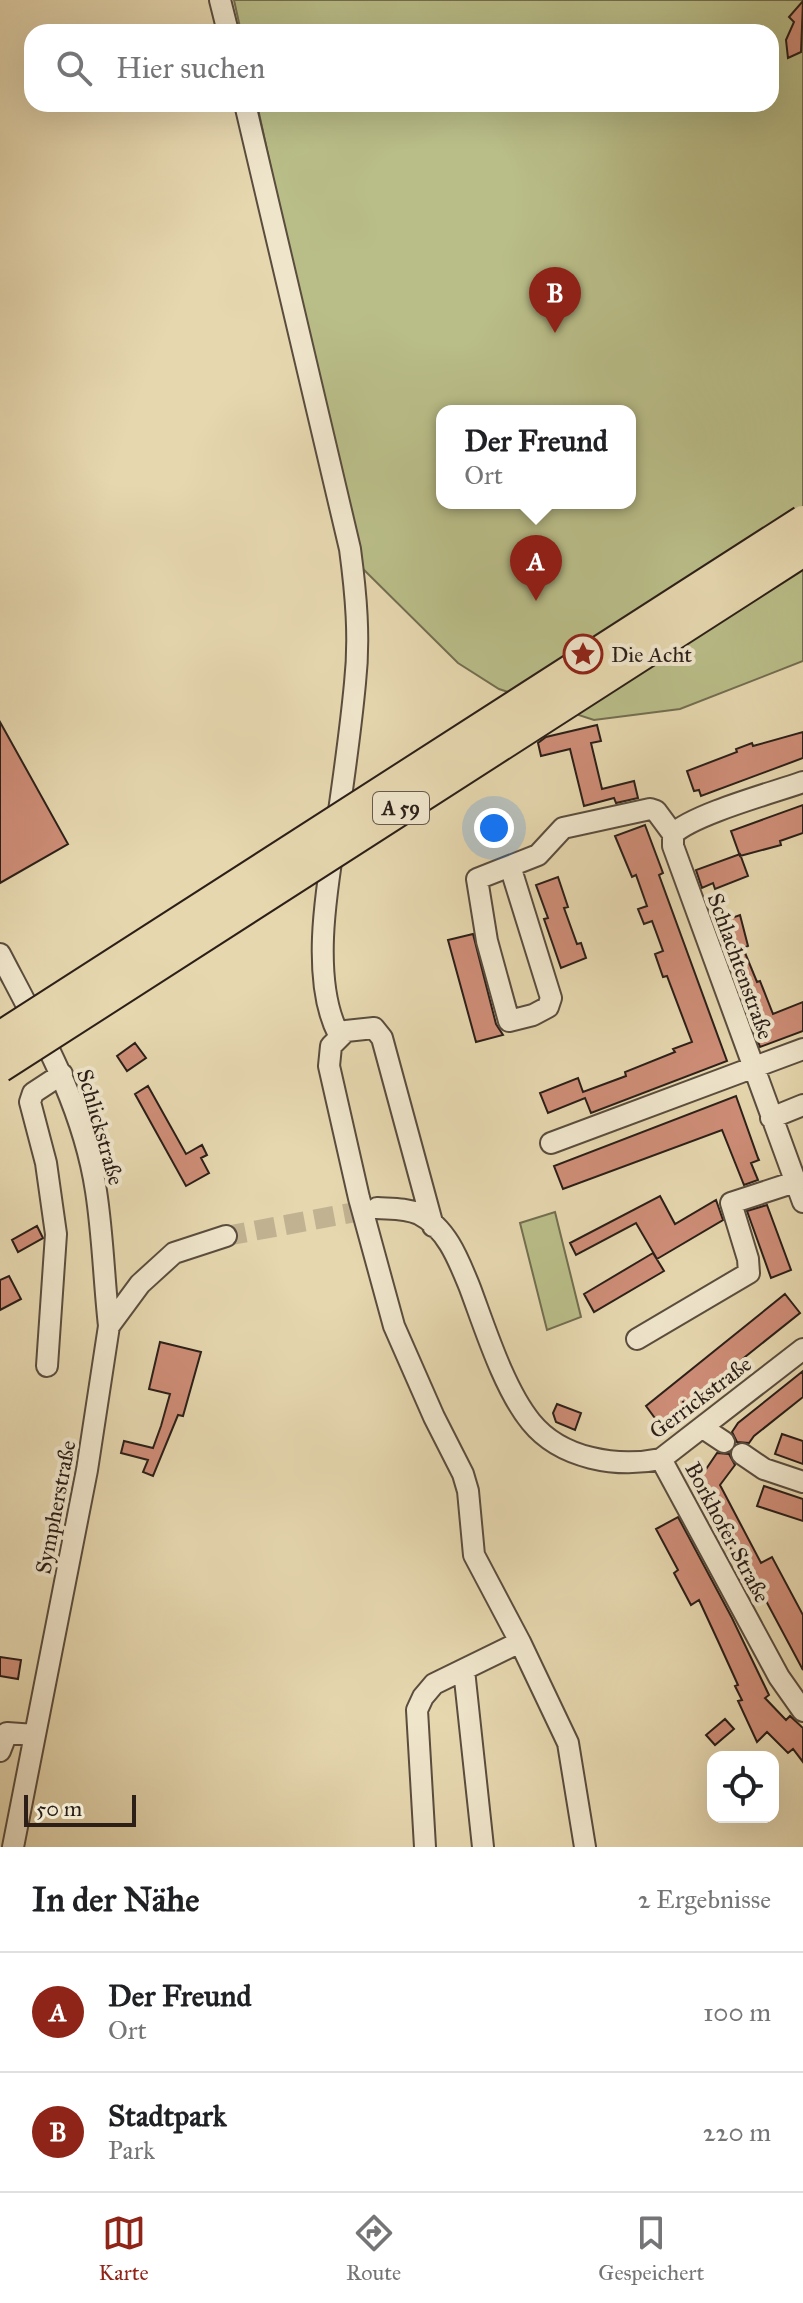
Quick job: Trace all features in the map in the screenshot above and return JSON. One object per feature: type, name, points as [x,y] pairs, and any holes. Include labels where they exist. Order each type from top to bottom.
[{"type":"highway","name":"A 59","points":[[0,1037],[803,521]]},
{"type":"highway","name":"A 59","points":[[0,1067],[803,551]]},
{"type":"street","points":[[220,0],[226,24]]},
{"type":"street","points":[[247,112],[350,549],[359,612],[356,680],[327,887],[323,967],[331,1020],[339,1035]]},
{"type":"street","points":[[510,866],[551,998],[548,1007],[533,1015],[509,1021],[487,941],[477,879],[510,866],[538,855],[563,828],[656,811],[673,834],[700,818],[803,782]]},
{"type":"street","name":"Schlachtenstraße","points":[[673,834],[673,846],[803,1202]]},
{"type":"street","name":"Schlickstraße","points":[[0,954],[62,1074],[79,1123],[96,1192],[109,1326]]},
{"type":"street","points":[[433,1226],[382,1038],[374,1028],[365,1027],[339,1035],[331,1046],[329,1066],[359,1198],[394,1326],[463,1474],[468,1491],[474,1555],[568,1743],[585,1847]]},
{"type":"street","points":[[551,1143],[803,1049]]},
{"type":"street","points":[[47,1366],[56,1234],[46,1163],[30,1102],[33,1093],[62,1074]]},
{"type":"street","points":[[771,1118],[803,1105]]},
{"type":"street","points":[[637,1339],[749,1273],[748,1259],[731,1203],[795,1182]]},
{"type":"street","points":[[377,1208],[402,1209],[420,1214],[433,1226]]},
{"type":"street","name":"Gerrickstraße","points":[[433,1226],[448,1240],[458,1259],[504,1374],[531,1422],[550,1439],[594,1460],[642,1463],[661,1459],[803,1349]]},
{"type":"street","name":"Sympherstraße","points":[[10,1835],[35,1735],[87,1470],[109,1326],[140,1284],[174,1253],[226,1236]]},
{"type":"street","points":[[703,1428],[764,1469],[803,1482]]},
{"type":"street","name":"Borkhofer Straße","points":[[661,1459],[779,1677],[803,1711]]},
{"type":"street","points":[[425,1847],[417,1710],[423,1697],[434,1684],[520,1642]]},
{"type":"street","points":[[464,1670],[483,1847]]},
{"type":"street","points":[[0,1751],[2,1739],[7,1733],[35,1735]]},
{"type":"green space","points":[[234,0],[803,0],[803,661],[680,709],[594,720],[499,689],[458,663],[357,563],[259,112],[779,112],[779,24],[239,24]]},
{"type":"green space","points":[[555,1212],[581,1317],[547,1330],[520,1223]]},
{"type":"building","points":[[803,1],[801,52],[788,58],[786,40],[794,22],[789,17]]},
{"type":"building","points":[[0,722],[68,844],[0,883]]},
{"type":"building","points":[[597,725],[601,741],[591,743],[602,789],[634,781],[638,798],[616,803],[614,798],[584,806],[570,749],[541,756],[538,743],[546,737]]},
{"type":"building","points":[[803,732],[803,758],[701,796],[699,790],[694,791],[687,771],[752,743],[753,746]]},
{"type":"building","points":[[803,805],[803,833],[780,841],[781,845],[740,856],[731,831]]},
{"type":"building","points":[[645,825],[663,873],[659,875],[727,1061],[591,1113],[585,1098],[548,1113],[540,1093],[578,1078],[583,1092],[626,1076],[625,1072],[692,1042],[667,976],[663,977],[655,954],[663,951],[652,921],[644,924],[638,909],[647,906],[636,875],[632,877],[615,836]]},
{"type":"building","points":[[740,854],[748,876],[715,889],[713,883],[702,888],[696,870]]},
{"type":"building","points":[[558,877],[568,907],[564,908],[577,944],[581,943],[586,958],[561,968],[536,885]]},
{"type":"building","points":[[740,915],[748,946],[743,948],[773,1014],[803,1002],[803,1031],[760,1047],[715,924]]},
{"type":"building","points":[[473,934],[496,1024],[503,1035],[476,1042],[448,940]]},
{"type":"building","points":[[135,1043],[146,1058],[127,1071],[117,1056]]},
{"type":"building","points":[[148,1086],[186,1154],[202,1145],[207,1155],[201,1158],[209,1173],[186,1186],[135,1094]]},
{"type":"building","points":[[736,1096],[759,1160],[751,1163],[758,1180],[744,1185],[722,1130],[563,1189],[554,1166]]},
{"type":"building","points":[[660,1196],[675,1224],[716,1200],[723,1220],[657,1259],[636,1223],[576,1255],[570,1243]]},
{"type":"building","points":[[767,1205],[791,1270],[771,1278],[747,1211]]},
{"type":"building","points":[[37,1226],[43,1238],[18,1252],[12,1240]]},
{"type":"building","points":[[653,1253],[664,1271],[594,1312],[584,1294]]},
{"type":"building","points":[[9,1276],[21,1299],[0,1310],[0,1280]]},
{"type":"building","points":[[785,1294],[800,1313],[660,1425],[646,1406]]},
{"type":"building","points":[[160,1342],[201,1352],[183,1416],[178,1415],[153,1476],[143,1472],[148,1460],[121,1453],[124,1441],[153,1448],[161,1426],[170,1394],[149,1389]]},
{"type":"building","points":[[803,1371],[803,1397],[749,1443],[737,1442],[732,1432],[738,1423]]},
{"type":"building","points":[[557,1404],[581,1413],[575,1430],[556,1422],[553,1413]]},
{"type":"building","points":[[782,1434],[803,1441],[803,1464],[775,1454]]},
{"type":"building","points":[[717,1453],[729,1454],[735,1465],[720,1485],[761,1563],[772,1557],[803,1615],[803,1670],[749,1569],[743,1572],[696,1484]]},
{"type":"building","points":[[764,1486],[803,1499],[803,1521],[757,1506]]},
{"type":"building","points":[[678,1517],[732,1618],[769,1695],[765,1698],[786,1720],[790,1716],[803,1728],[803,1762],[793,1749],[788,1753],[767,1732],[757,1742],[738,1701],[742,1700],[735,1686],[738,1685],[699,1600],[691,1605],[674,1573],[678,1570],[656,1529]]},
{"type":"building","points":[[0,1657],[21,1660],[18,1679],[0,1676]]},
{"type":"building","points":[[725,1719],[734,1729],[715,1745],[706,1735]]},
{"type":"tunnel","points":[[226,1236],[377,1208]]},
{"type":"place","name":"Stadtpark","points":[[555,333]]},
{"type":"place","name":"Der Freund","points":[[536,601]]},
{"type":"place","name":"Die Acht","points":[[583,654]]}]
